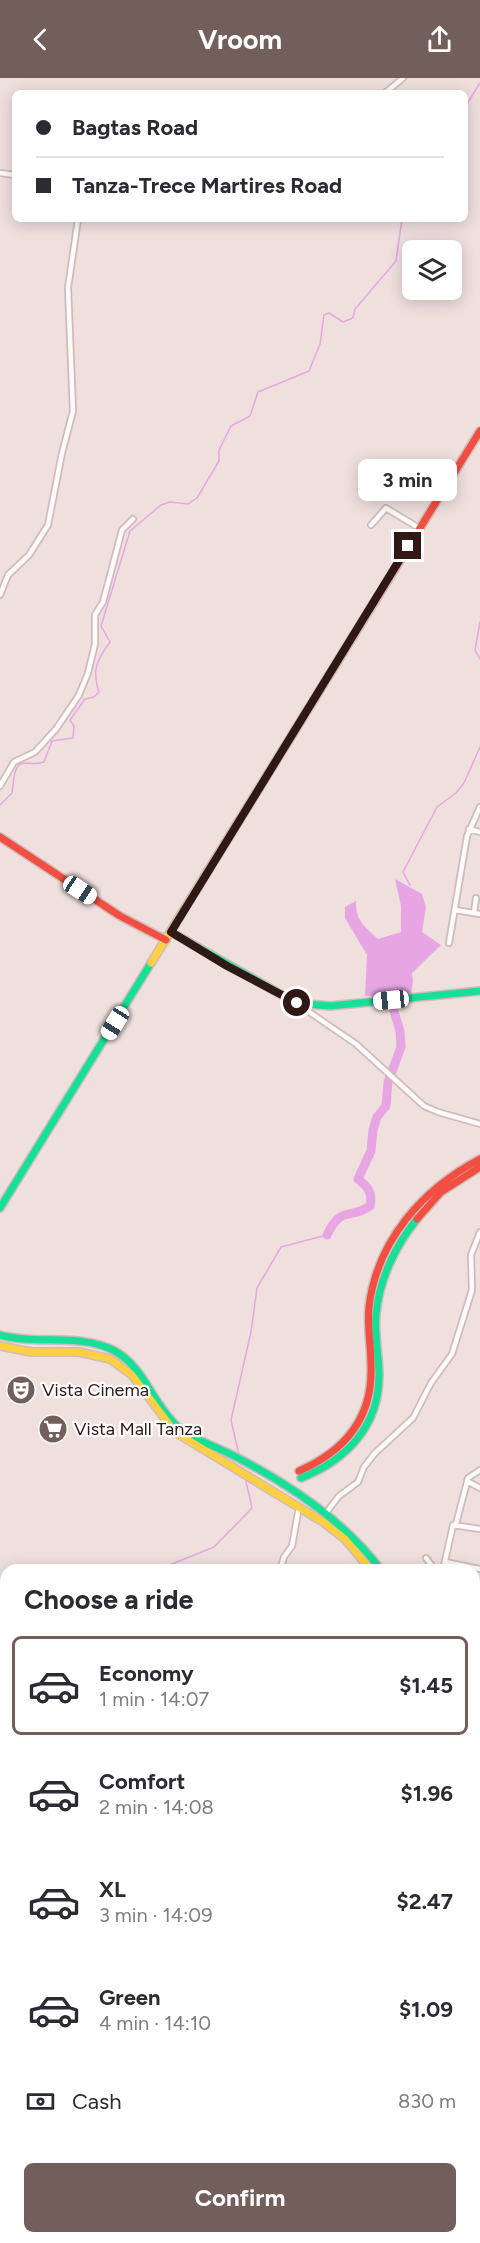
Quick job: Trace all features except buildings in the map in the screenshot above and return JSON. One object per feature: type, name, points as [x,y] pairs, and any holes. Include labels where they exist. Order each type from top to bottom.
[{"type":"street","points":[[389,90],[403,78]]},
{"type":"street","points":[[0,595],[8,574],[30,555],[48,525],[73,411],[68,288],[78,222]]},
{"type":"street","points":[[0,1208],[480,431]]},
{"type":"street","points":[[371,525],[386,508],[419,528]]},
{"type":"street","points":[[0,786],[14,762],[35,752],[56,729],[79,695],[93,655],[95,615],[103,602],[122,530],[133,519]]},
{"type":"street","points":[[449,943],[469,829],[480,807]]},
{"type":"street","points":[[469,829],[480,832]]},
{"type":"street","points":[[0,837],[120,916],[166,940]]},
{"type":"street","points":[[455,910],[477,914],[476,898]]},
{"type":"street","points":[[171,932],[227,966],[297,1003],[388,1070],[398,1082],[432,1110],[480,1124]]},
{"type":"street","points":[[297,1003],[330,1006],[480,991]]},
{"type":"street","points":[[480,1160],[434,1187],[399,1229],[378,1271],[369,1306],[371,1385],[362,1421],[338,1451],[300,1474],[330,1466],[344,1456],[367,1427],[378,1392],[376,1313],[385,1274],[407,1232],[431,1203],[457,1181],[480,1167]]},
{"type":"street","points":[[326,1513],[339,1496],[358,1482],[364,1467],[375,1453],[413,1418],[430,1383],[452,1354],[472,1290],[471,1255],[480,1232]]},
{"type":"street","points":[[0,1335],[27,1343],[72,1340],[109,1348],[132,1362],[159,1417],[175,1432],[233,1466],[345,1539],[366,1564]]},
{"type":"street","points":[[0,1346],[25,1352],[73,1350],[105,1356],[126,1369],[178,1426],[204,1443],[249,1464],[326,1513],[360,1541],[377,1564]]},
{"type":"street","points":[[455,1564],[445,1562],[453,1525],[456,1524],[467,1481],[477,1470],[480,1470]]},
{"type":"street","points":[[467,1481],[480,1488]]},
{"type":"street","points":[[282,1564],[292,1546],[299,1508]]},
{"type":"street","points":[[456,1524],[480,1529]]},
{"type":"street","points":[[426,1558],[430,1564]]},
{"type":"shaded area","points":[[395,879],[422,894],[426,907],[422,932],[441,945],[412,973],[411,993],[365,996],[367,955],[345,918],[345,907],[356,901],[359,918],[378,939],[401,932],[401,906]]},
{"type":"waterway","points":[[468,102],[480,83]]},
{"type":"waterway","points":[[0,805],[12,793],[17,767],[24,763],[44,762],[52,741],[73,738],[74,726],[70,720],[85,699],[94,697],[99,692],[96,678],[97,666],[110,642],[101,626],[130,531],[161,505],[170,502],[188,504],[197,498],[219,461],[219,450],[231,426],[250,416],[258,392],[309,371],[320,344],[324,315],[329,313],[343,322],[353,318],[355,309],[396,261],[402,222]]},
{"type":"waterway","points":[[480,622],[475,650],[480,659]]},
{"type":"waterway","points":[[410,885],[403,872],[437,807],[456,793],[464,783],[480,747]]},
{"type":"waterway","points":[[327,1235],[341,1216],[370,1206],[369,1191],[358,1179],[371,1151],[377,1117],[386,1106],[388,1082],[401,1047],[400,1031],[392,1005]]},
{"type":"waterway","points":[[239,1455],[231,1420],[251,1332],[257,1288],[281,1247],[327,1235]]},
{"type":"waterway","points":[[172,1564],[214,1547],[252,1508],[245,1477]]},
{"type":"traffic: fast","points":[[171,932],[296,1003],[330,1006],[480,991]]},
{"type":"traffic: fast","points":[[0,1208],[151,963]]},
{"type":"traffic: fast","points":[[301,1478],[332,1462],[357,1439],[366,1426],[377,1394],[379,1375],[376,1322],[384,1276],[395,1252],[417,1219]]},
{"type":"traffic: fast","points":[[0,1335],[28,1339],[72,1340],[113,1350],[133,1365],[168,1417],[177,1426],[199,1440],[258,1469],[316,1506],[351,1536],[376,1564]]},
{"type":"traffic: slow","points":[[151,963],[370,609]]},
{"type":"traffic: slow","points":[[0,1346],[31,1352],[79,1352],[110,1359],[132,1375],[175,1432],[323,1522],[345,1539],[366,1564]]},
{"type":"traffic: jam","points":[[370,609],[480,431]]},
{"type":"traffic: jam","points":[[0,837],[120,916],[166,940]]},
{"type":"traffic: jam","points":[[299,1471],[315,1463],[343,1443],[361,1417],[370,1385],[369,1307],[382,1260],[393,1239],[422,1201],[459,1171],[480,1159]]},
{"type":"traffic: jam","points":[[417,1219],[441,1192],[480,1167]]},
{"type":"place","name":"Vista Cinema","points":[[21,1390]]},
{"type":"place","name":"Vista Mall Tanza","points":[[53,1429]]},
{"type":"route","points":[[297,1003],[227,966],[171,932],[408,546]]}]
